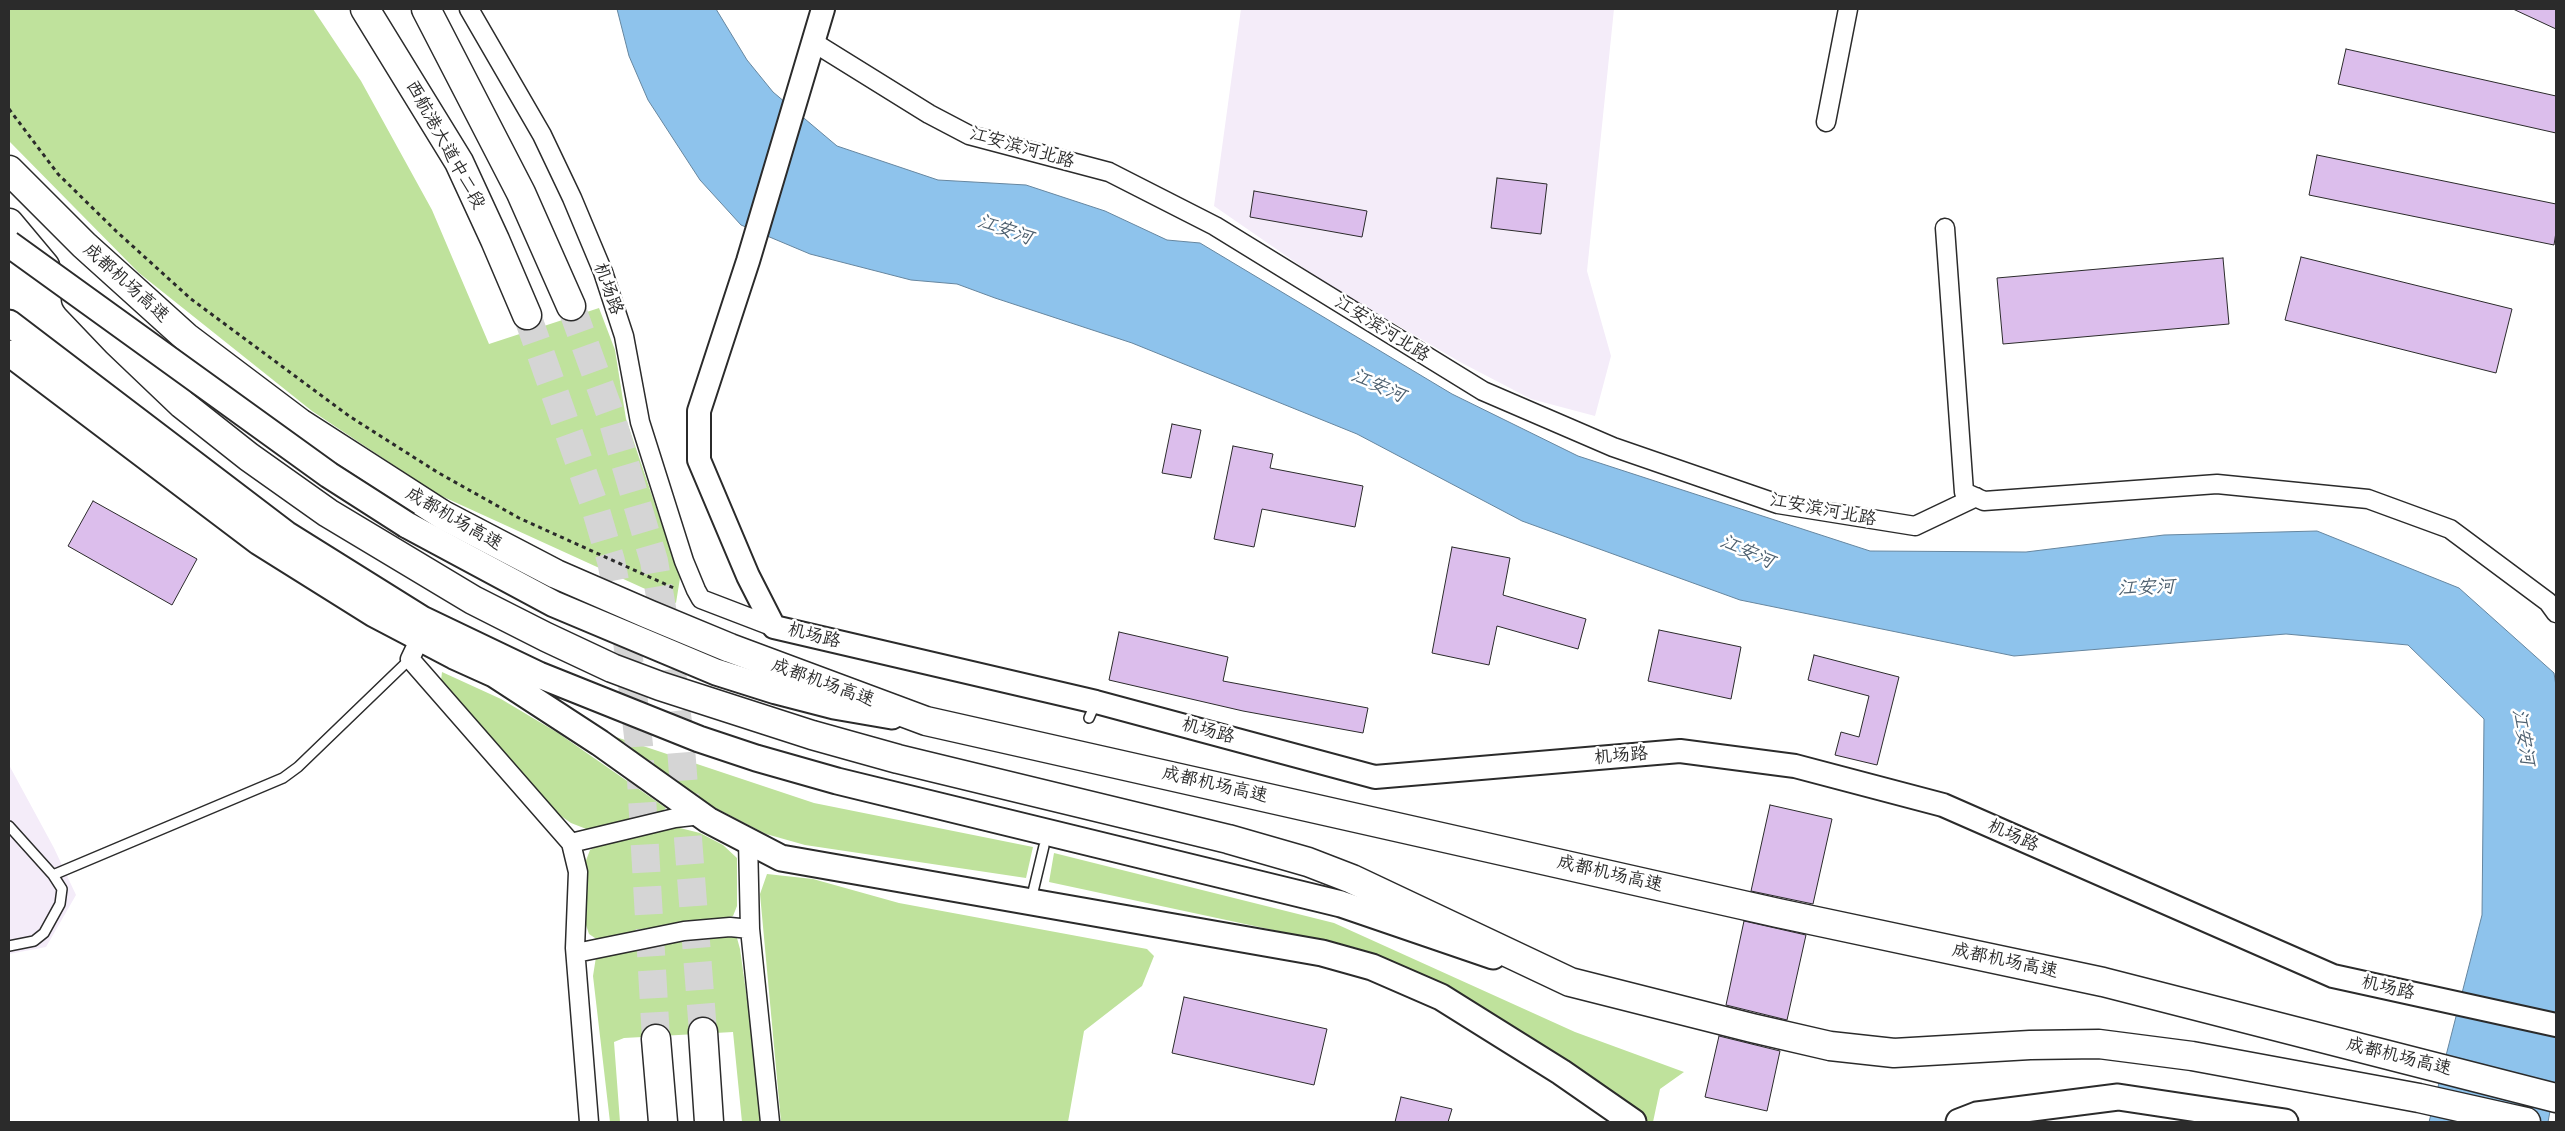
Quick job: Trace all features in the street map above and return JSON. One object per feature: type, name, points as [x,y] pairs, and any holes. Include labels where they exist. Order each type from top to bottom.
[{"type":"main road","name":"西航港大道中二段","points":[[365,9],[459,162],[496,240],[527,315]]},
{"type":"main road","points":[[426,9],[521,192],[572,306]]},
{"type":"main road","name":"成都机场高速","points":[[9,170],[84,245],[186,337],[300,423],[443,515],[556,574],[648,614],[730,648],[926,721],[1778,913],[2103,982],[2556,1098]]},
{"type":"main road","name":"成都机场高速","points":[[9,223],[51,273],[116,342],[182,404],[250,458],[328,513],[473,600],[612,668],[660,686],[812,735],[934,768],[1219,836],[1308,862],[1352,878],[1570,982],[1830,1046],[1894,1054],[2030,1045],[2099,1044],[2192,1056],[2419,1098],[2526,1122]]},
{"type":"main road","points":[[9,244],[329,475],[407,525],[554,604],[716,672],[776,691],[834,706],[926,721]]},
{"type":"main road","points":[[9,323],[286,534],[422,619],[539,675],[699,739]]},
{"type":"main road","points":[[9,353],[259,542],[374,614],[415,648],[490,672],[557,700],[615,718],[699,739],[837,781],[1341,904],[1570,982]]},
{"type":"main road","points":[[490,672],[600,744],[701,816],[781,858],[1031,900],[1322,953],[1372,967],[1441,997],[1561,1072],[1633,1122]]},
{"type":"main road","points":[[703,1032],[709,1122]]},
{"type":"main road","points":[[656,1039],[663,1122]]},
{"type":"main road","points":[[1959,1122],[1977,1115],[2118,1097],[2285,1122]]},
{"type":"street","name":"机场路","points":[[469,9],[542,135],[572,198],[603,272],[624,336],[640,422],[684,561],[700,599],[774,626],[1093,710],[1375,777],[1680,751],[1795,766],[1943,805],[2333,976],[2556,1025]]},
{"type":"street","name":"机场路","points":[[774,626],[748,576],[699,460],[699,411],[748,261],[823,9]]},
{"type":"street","points":[[1826,122],[1848,9]]},
{"type":"street","name":"江安滨河北路","points":[[813,42],[929,114],[969,135],[1109,172],[1198,217],[1483,391],[1613,447],[1778,504],[1915,526],[1976,497]]},
{"type":"street","points":[[1945,228],[1964,492],[1984,501],[2217,484],[2368,499],[2450,530],[2548,602],[2556,613]]},
{"type":"street","points":[[415,648],[571,843],[578,872],[576,953],[589,1122]]},
{"type":"street","points":[[571,843],[675,818],[701,816]]},
{"type":"street","points":[[748,840],[750,929],[770,1122]]},
{"type":"street","points":[[576,953],[599,946],[684,931],[730,927],[750,929]]},
{"type":"lane","points":[[53,875],[283,778],[298,767],[415,648]]},
{"type":"lane","points":[[9,826],[53,875],[62,889],[60,904],[44,933],[34,942],[9,946]]},
{"type":"lane","points":[[1031,900],[1044,846]]},
{"type":"path","points":[[9,109],[58,174],[191,299],[349,416],[436,472],[519,518],[700,599]]},
{"type":"shaded area","points":[[1241,9],[1614,9],[1587,271],[1611,356],[1595,416],[1531,399],[1460,362],[1324,282],[1214,206]]},
{"type":"shaded area","points":[[9,765],[54,848],[76,895],[46,947],[9,954]]},
{"type":"green space","points":[[9,9],[313,9],[361,81],[432,210],[489,344],[599,308],[615,350],[626,419],[680,578],[676,603],[437,494],[312,411],[139,273],[9,141]]},
{"type":"green space","points":[[442,672],[501,699],[558,733],[666,808],[659,814],[625,820],[594,832],[571,823],[544,804],[441,681]]},
{"type":"green space","points":[[616,737],[814,803],[1033,847],[1026,878],[805,845],[766,834],[671,785],[611,738]]},
{"type":"green space","points":[[676,827],[700,833],[723,845],[737,858],[737,906],[733,916],[601,942],[589,934],[584,919],[585,863],[590,850],[610,840],[655,828]]},
{"type":"green space","points":[[1054,853],[1334,923],[1575,1032],[1684,1072],[1660,1089],[1653,1122],[1648,1122],[1439,987],[1357,948],[1049,882]]},
{"type":"green space","points":[[767,874],[813,879],[899,903],[1147,949],[1154,956],[1142,986],[1084,1031],[1068,1122],[781,1122],[760,894]]},
{"type":"green space","points":[[729,934],[737,938],[740,949],[755,1056],[760,1122],[742,1122],[733,1032],[624,1038],[614,1042],[620,1122],[610,1122],[593,976],[596,957],[636,943]]},
{"type":"water","name":"江安河","points":[[617,9],[716,9],[747,60],[773,92],[837,146],[938,180],[1026,185],[1105,211],[1167,240],[1200,243],[1452,394],[1578,456],[1870,551],[2026,552],[2164,535],[2317,531],[2459,588],[2554,673],[2556,686],[2556,1079],[2548,1122],[2429,1122],[2482,915],[2484,719],[2408,645],[2286,634],[2014,656],[1740,600],[1522,521],[1357,434],[1132,343],[957,284],[911,280],[810,254],[741,225],[700,180],[648,100],[629,56]]},
{"type":"building","points":[[2513,9],[2556,9],[2556,29]]},
{"type":"building","points":[[2346,49],[2556,96],[2556,133],[2338,84]]},
{"type":"building","points":[[2317,155],[2556,204],[2554,245],[2309,195]]},
{"type":"building","points":[[1497,178],[1547,184],[1541,234],[1491,228]]},
{"type":"building","points":[[1254,191],[1367,211],[1362,237],[1250,217]]},
{"type":"building","points":[[2301,257],[2512,309],[2496,373],[2285,320]]},
{"type":"building","points":[[2223,258],[2229,324],[2003,344],[1997,278]]},
{"type":"building","points":[[1172,424],[1201,430],[1191,478],[1162,473]]},
{"type":"building","points":[[1233,446],[1273,454],[1270,468],[1363,486],[1355,527],[1262,509],[1254,547],[1214,539]]},
{"type":"building","points":[[93,501],[197,559],[172,605],[68,546]]},
{"type":"building","points":[[1452,547],[1510,558],[1503,595],[1586,619],[1578,649],[1497,626],[1489,665],[1432,653]]},
{"type":"building","points":[[1659,630],[1741,647],[1731,699],[1648,681]]},
{"type":"building","points":[[1119,632],[1228,657],[1223,681],[1368,708],[1363,733],[1243,711],[1109,680]]},
{"type":"building","points":[[1814,655],[1899,677],[1877,765],[1835,755],[1841,732],[1859,737],[1869,696],[1808,680]]},
{"type":"building","points":[[1770,805],[1832,819],[1813,904],[1751,891]]},
{"type":"building","points":[[1744,921],[1806,935],[1787,1020],[1726,1005]]},
{"type":"building","points":[[1184,997],[1327,1029],[1314,1085],[1172,1053]]},
{"type":"building","points":[[1719,1036],[1780,1051],[1767,1111],[1705,1097]]},
{"type":"building","points":[[1401,1097],[1452,1109],[1448,1122],[1395,1122]]},
{"type":"tunnel","points":[[571,306],[611,416],[654,561],[670,655],[681,748],[703,1032]]},
{"type":"tunnel","points":[[527,315],[594,504],[611,561],[627,641],[639,745],[656,1039]]}]
